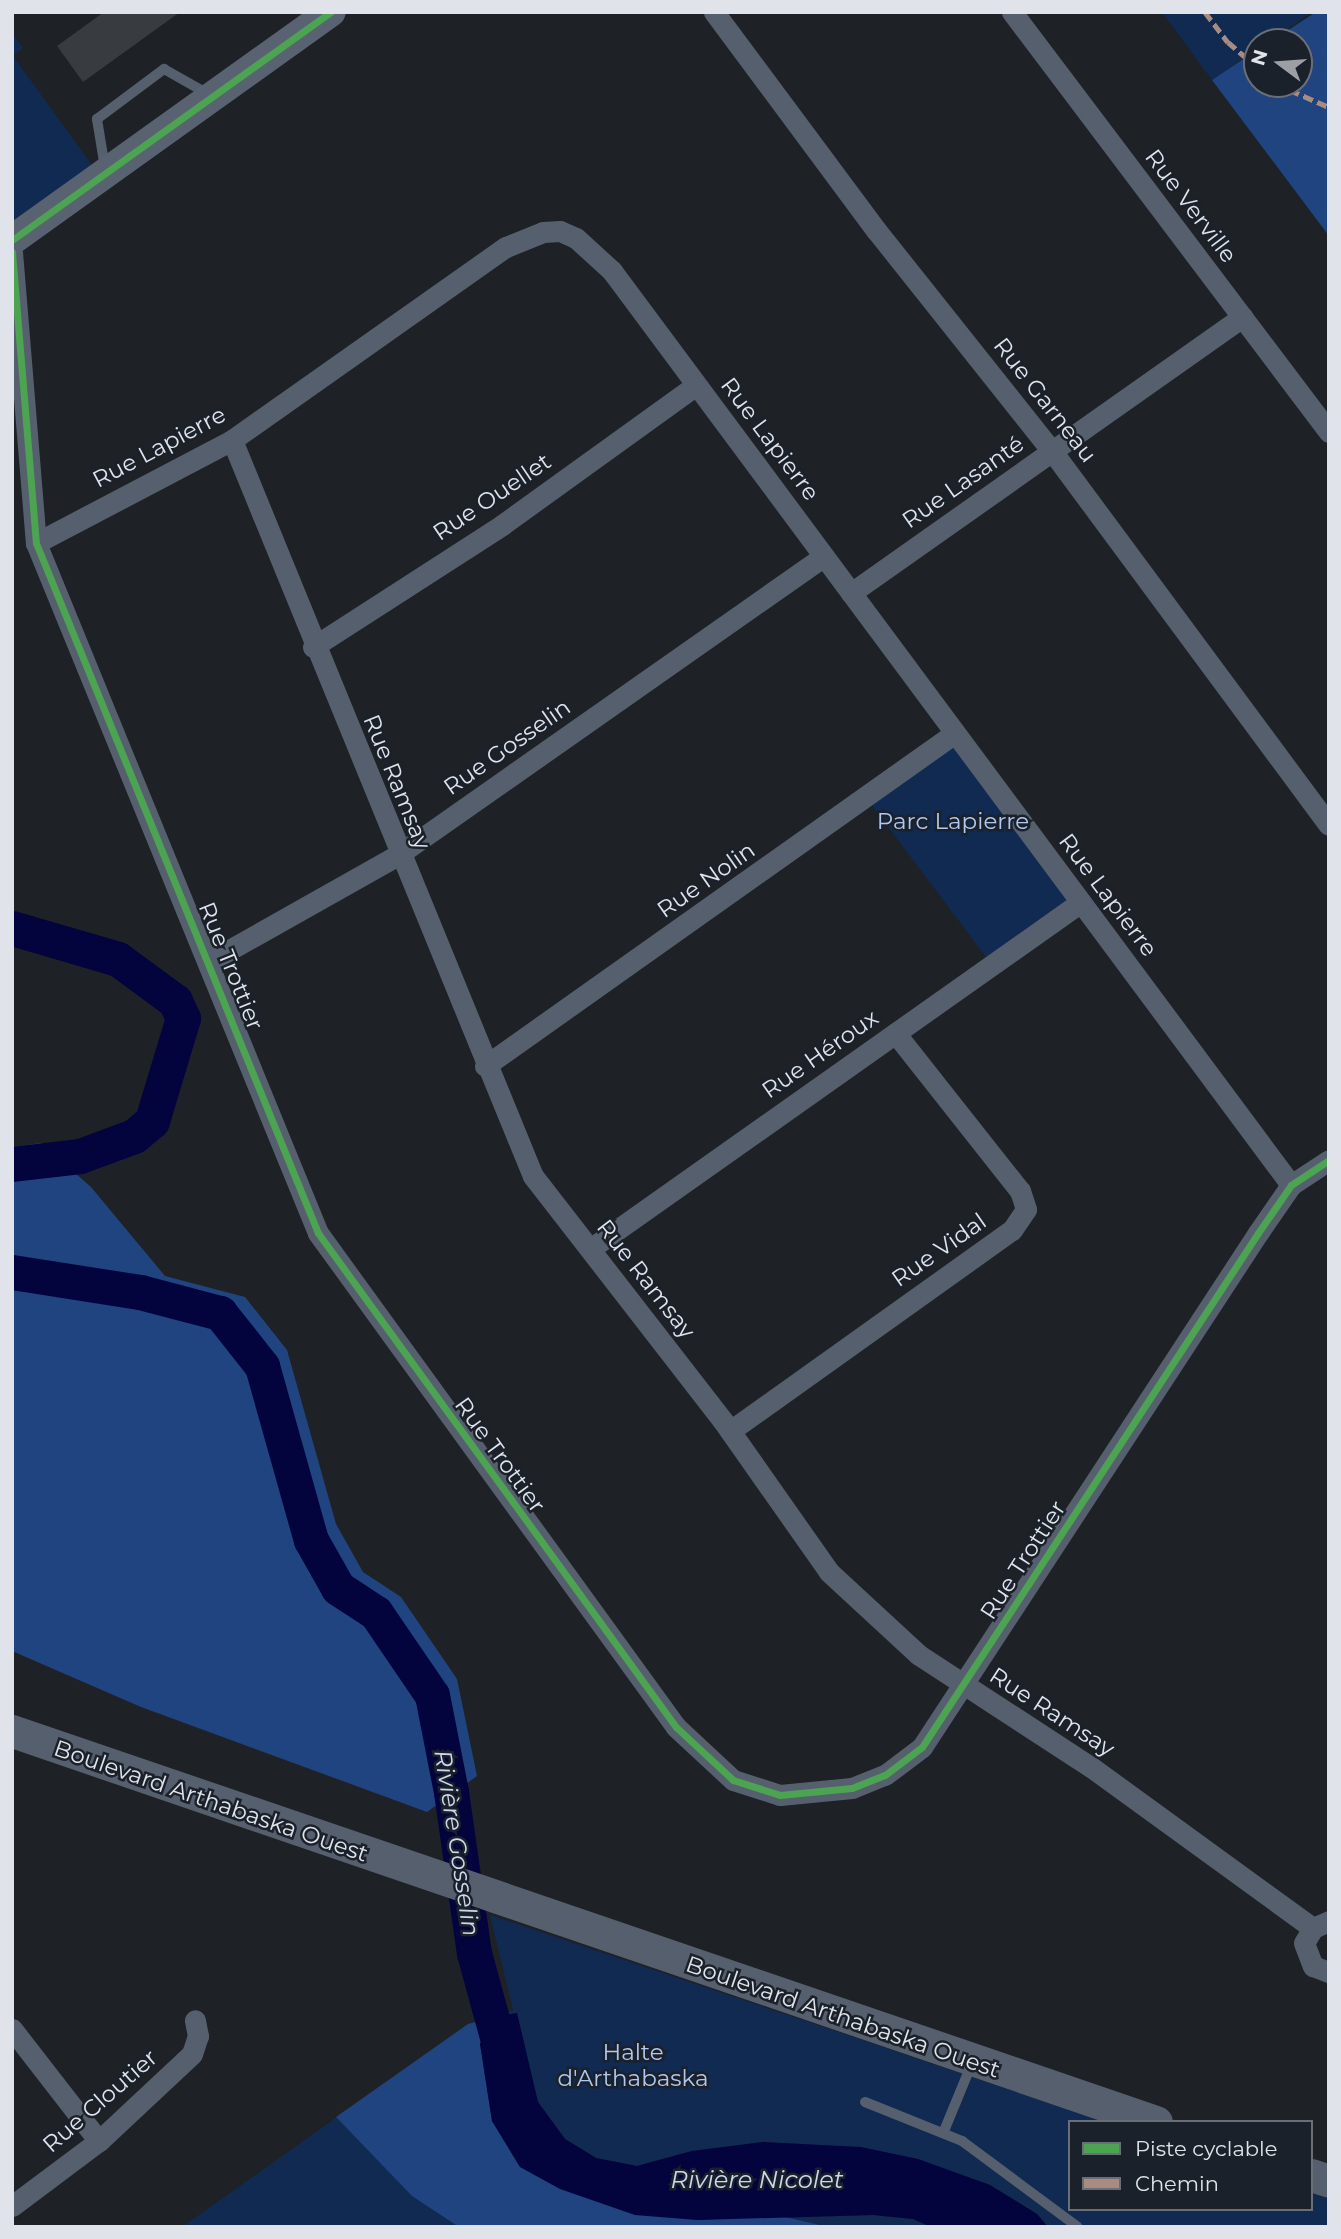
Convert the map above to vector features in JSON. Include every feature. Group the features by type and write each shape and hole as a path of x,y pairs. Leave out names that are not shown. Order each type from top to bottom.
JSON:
{"main road":[{"name":"Boulevard Arthabaska Ouest","path":"12,1731 411,1871 1150,2120"}],"street":[{"path":"12,240 331,12"},
{"name":"Rue Garneau","path":"714,12 876,229 1052,451 1329,825"},
{"name":"Rue Verville","path":"1012,12 1329,432"},
{"name":"Rue Lapierre","path":"36,543 232,440 506,247 542,232 561,231 592,248 1291,1185"},
{"name":"Rue Trottier","path":"12,252 36,543 318,1233 497,1486 685,1738 733,1780 779,1795 852,1788 875,1782 902,1765 922,1747 964,1687 1291,1185 1329,1160"},
{"name":"Rue Lasanté","path":"851,593 1242,317"},
{"name":"Rue Ouellet","path":"313,647 502,525 696,385"},
{"name":"Rue Ramsay","path":"232,440 398,855 533,1176 730,1431 829,1572 888,1629 964,1687 1091,1767 1321,1924 1304,1951 1313,1966 1329,1972"},
{"name":"Rue Gosselin","path":"208,962 398,855 824,556"},
{"name":"Rue Nolin","path":"485,1066 955,733"},
{"name":"Rue Héroux","path":"590,1249 1081,902"},
{"name":"Rue Vidal","path":"730,1431 1012,1230 1026,1209 1020,1191 895,1033"},
{"name":"Rue Cloutier","path":"12,2206 99,2141 192,2054 198,2036 195,2020"},
{"path":"12,2029 99,2141"}],"lane":[{"path":"106,173 97,119 163,69 213,97"},
{"path":"944,2131 973,2060"},
{"path":"865,2102 944,2131 1078,2227"}],"green space":[{"path":"1162,12 1312,12 1289,28 1243,28 1243,59 1212,80"},
{"path":"12,33 23,48 13,56 97,172 12,231"},
{"name":"Parc Lapierre","path":"955,733 1082,902 994,968 867,799"},
{"name":"Halte d'Arthabaska","path":"490,1915 1100,2120 1068,2120 1068,2211 1313,2211 1313,2194 1329,2199 1329,2227 1048,2227 1037,2214 990,2185 918,2159 861,2148 763,2142 692,2151 637,2166 596,2158 565,2139 538,2102 517,2014 492,2121 697,2220 873,2215 913,2219 931,2227 182,2227 468,2024 513,2010"}],"shaded area":[{"path":"1316,12 1329,12 1329,236 1212,80 1243,59 1243,98 1313,98 1313,28 1291,28"},
{"path":"41,1143 91,1187 165,1276 245,1297 287,1350 336,1524 363,1572 401,1597 457,1679 477,1776 427,1812 141,1707 12,1651 12,1147"},
{"path":"494,2017 480,2044 492,2121 520,2167 697,2220 781,2216 828,2227 459,2227 412,2196 336,2117 468,2024"}],"water":[{"name":"Rivière Nicolet","path":"517,2013 538,2102 565,2139 596,2158 637,2166 692,2151 763,2142 861,2147 918,2159 990,2185 1037,2214 1048,2227 931,2227 913,2219 873,2215 697,2220 635,2215 560,2189 520,2167 492,2121 480,2044 494,2017"}],"building":[{"path":"104,12 180,12 83,82 57,46"}],"waterway":[{"name":"Rivière Gosselin","path":"12,928 118,959 175,1001 183,1018 152,1121 134,1136 80,1156 12,1164"},
{"name":"Rivière Gosselin","path":"12,1272 140,1292 220,1313 262,1366 311,1540 338,1588 376,1613 432,1695 451,1792 474,1953 504,2063"}],"marked path":[{"path":"1205,12 1228,42 1243,55"},
{"path":"1308,98 1329,107"}],"cycle path":[{"path":"12,240 331,12"},
{"path":"12,252 36,543 318,1233 676,1727 733,1780 780,1795 852,1788 885,1775 922,1747 1291,1185 1329,1160"}]}
